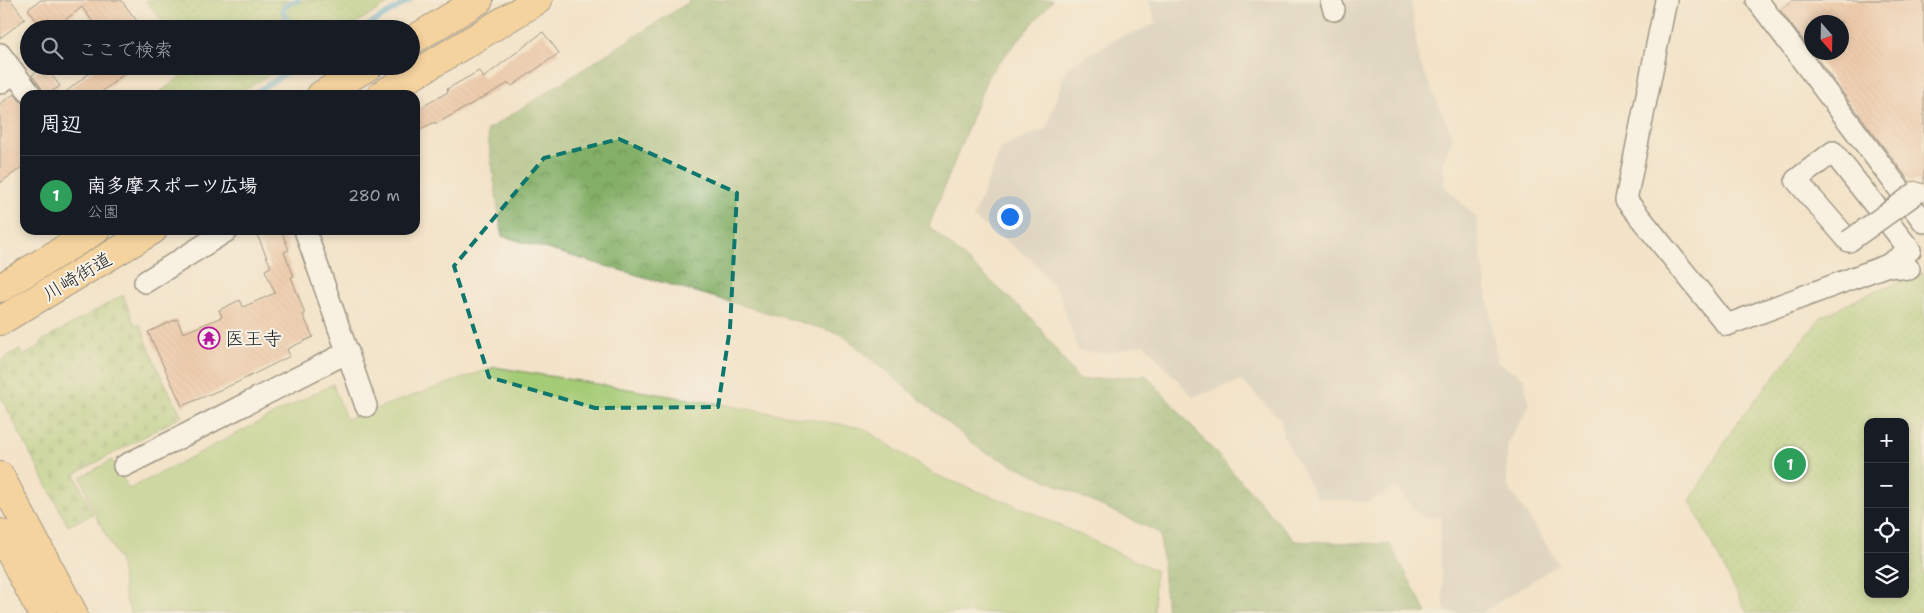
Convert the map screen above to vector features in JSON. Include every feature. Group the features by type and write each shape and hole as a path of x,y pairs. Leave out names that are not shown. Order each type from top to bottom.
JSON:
{"main road":[{"path":"420,36 479,0"},
{"path":"420,71 530,2"},
{"path":"329,90 354,75"},
{"path":"389,90 413,75"},
{"name":"川崎街道","path":"0,288 88,235"},
{"name":"川崎街道","path":"0,321 145,235"},
{"path":"0,476 73,613"},
{"path":"0,533 42,613"}],"street":[{"path":"1666,0 1626,200 1727,325 1888,265 1910,250 1833,152 1796,180 1849,241 1916,193"},
{"path":"1757,0 1924,222"},
{"path":"0,54 7,78 24,90"},
{"path":"144,282 220,235"},
{"path":"307,235 366,406"},
{"path":"1888,265 1909,269"},
{"path":"124,466 348,352"}],"highlighted area":[{"path":"619,139 737,193 730,328 718,407 595,408 489,377 454,266 544,158"}],"shaded area":[{"path":"1149,0 1411,0 1419,61 1453,137 1443,162 1445,187 1476,217 1497,362 1524,378 1529,406 1507,445 1507,485 1559,564 1482,613 1447,613 1444,607 1439,547 1442,516 1422,518 1396,487 1367,502 1317,498 1284,437 1281,420 1242,381 1193,397 1144,344 1109,353 1078,351 1059,293 1032,260 973,217 1002,147 1046,129 1067,67 1118,38 1156,24"}],"green space":[{"path":"146,0 394,0 361,20 161,20"},
{"path":"692,0 1053,0 989,74 929,226 1032,318 1079,380 1146,375 1295,541 1390,544 1427,613 1167,613 1160,533 981,450 841,334 502,236 487,130"},
{"path":"183,75 269,75 244,90 163,90"},
{"path":"1924,272 1924,613 1747,613 1690,501 1734,427 1821,317 1866,295"},
{"path":"123,295 135,325 140,324 157,368 182,416 75,474 93,514 68,526 0,395 0,361 19,349 23,356 40,346 42,341"},
{"path":"495,367 863,428 933,474 1027,510 1155,570 1154,613 131,613 125,598 121,564 95,514 81,477 112,460 129,489 333,384 346,419"}],"building":[{"path":"0,0 11,0 25,19 20,20 20,23 0,38"},
{"path":"41,0 121,0 136,20 91,20 82,7 65,20 36,20 28,9"},
{"path":"1793,0 1924,0 1924,184 1915,181 1910,182 1818,60 1849,60 1849,15 1804,15 1804,42 1780,10"},
{"path":"543,32 559,53 512,86 509,83 436,124 435,122 420,130 420,108 448,92 447,89 479,71 483,78"},
{"path":"32,75 52,75 60,86 54,90 42,90"},
{"path":"87,75 123,75 104,90 68,90"},
{"path":"14,94 20,101 20,169 0,183 0,104"},
{"path":"257,235 283,235 289,250 284,252 294,276 291,277 305,314 303,315 313,337 287,349 290,356 236,383 182,406 148,332 177,319 183,333 222,317 219,310 240,300 243,307 275,293 265,270 271,267"}],"waterway":[{"path":"288,20 283,13 284,6 298,0"},
{"path":"377,20 410,0"},
{"path":"259,90 283,75"}],"place":[{"name":"医王寺","path":"209,338"},
{"name":"南多摩スポーツ広場","path":"1790,464"}]}
